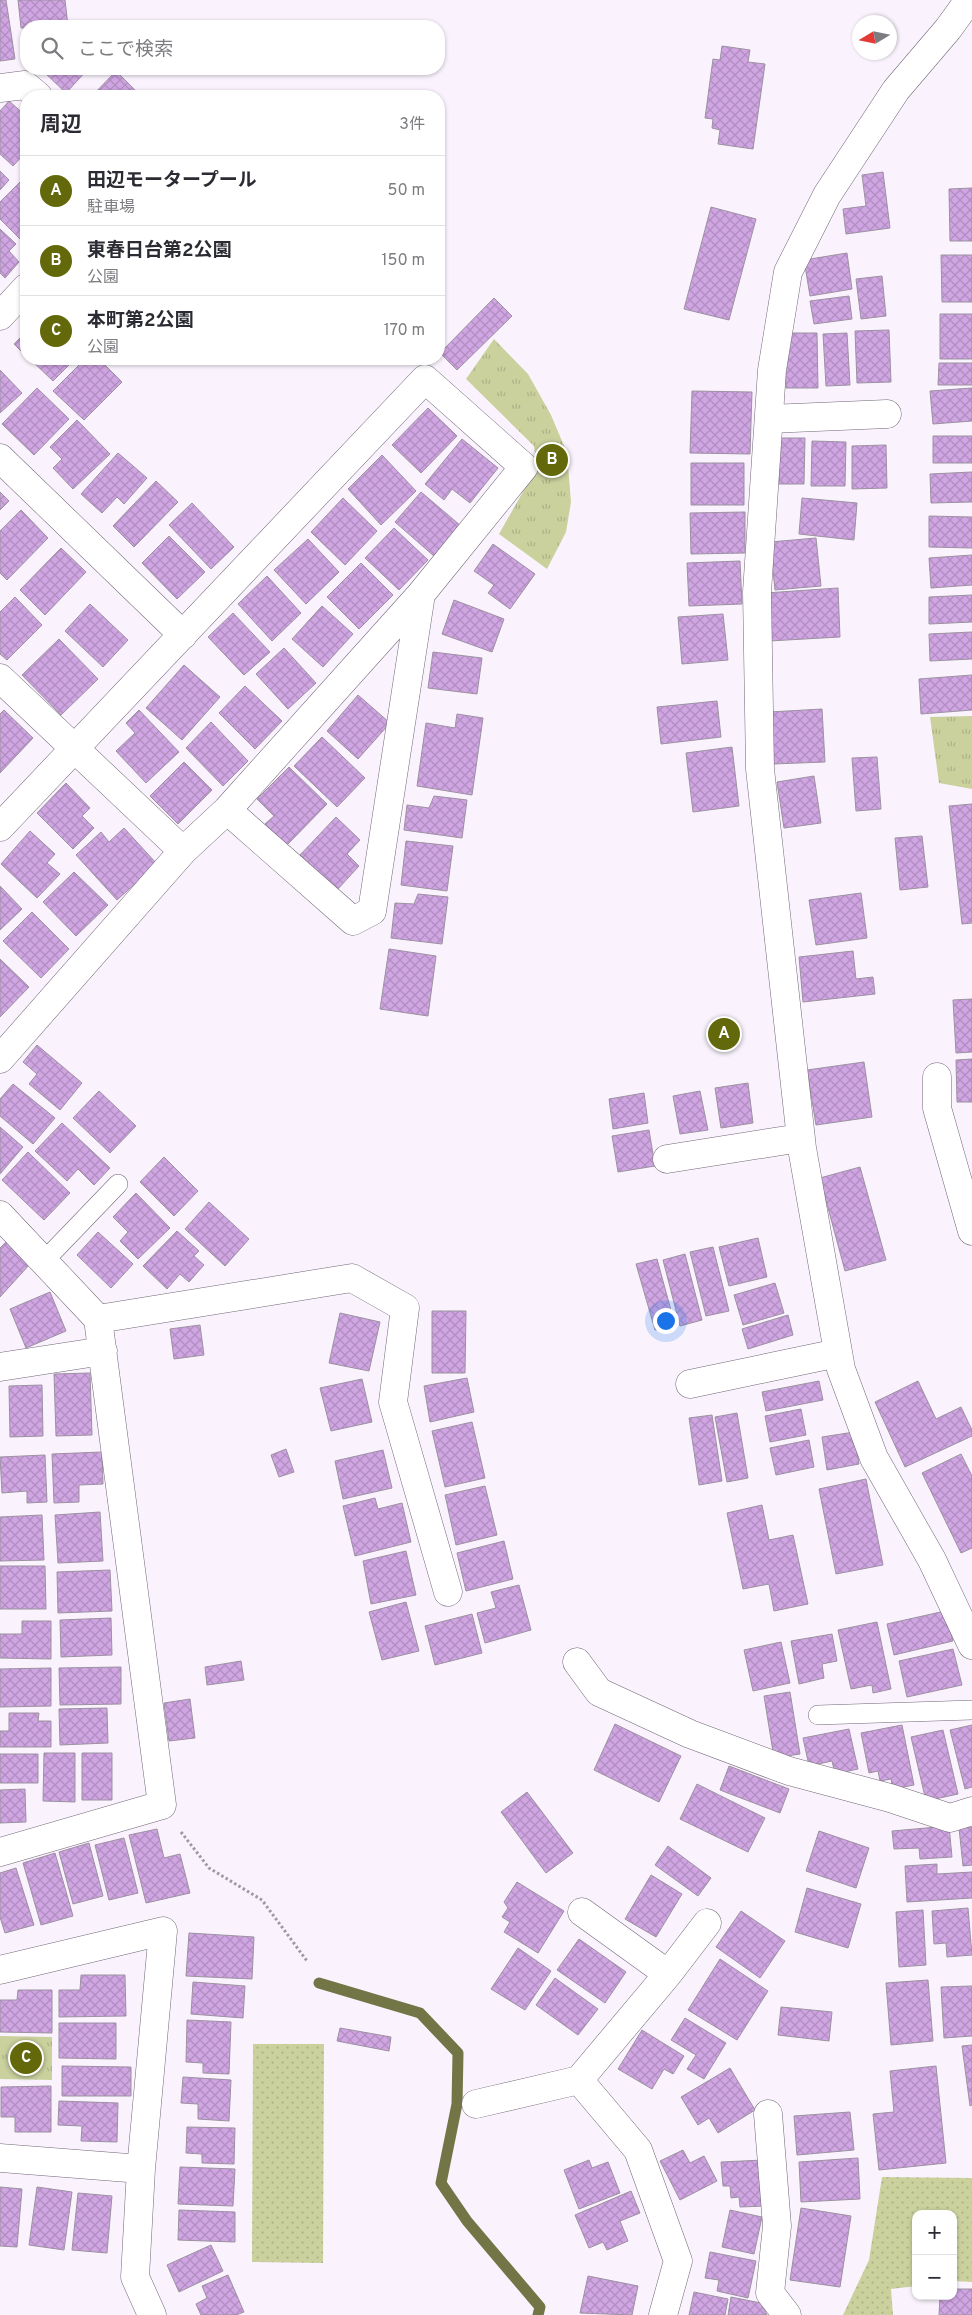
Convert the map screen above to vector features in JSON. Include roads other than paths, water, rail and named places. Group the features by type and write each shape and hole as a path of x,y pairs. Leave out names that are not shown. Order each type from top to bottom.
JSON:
{"street":[{"path":"968,0 948,29 896,90 828,195 788,272 772,370 758,592 760,769 800,1138 840,1369 874,1458 932,1560 972,1645"},
{"path":"0,88 25,85 31,90"},
{"path":"0,316 20,294"},
{"path":"0,827 425,379 524,467 421,594 227,810 183,851 0,1059"},
{"path":"769,419 887,414"},
{"path":"0,458 182,635"},
{"path":"227,810 353,921 372,911 421,594"},
{"path":"0,678 183,851"},
{"path":"937,1078 937,1108 972,1231"},
{"path":"667,1159 800,1138"},
{"path":"0,1215 98,1320 162,1805 0,1852"},
{"path":"98,1320 352,1278 405,1308 393,1402 448,1592"},
{"path":"0,1367 103,1351"},
{"path":"690,1384 838,1353"},
{"path":"577,1662 599,1692 690,1734 753,1758 789,1771 890,1798 950,1818 972,1811"},
{"path":"582,1912 668,1974"},
{"path":"476,2104 579,2080 668,1974 707,1923"},
{"path":"0,1970 163,1931 141,2169 135,2277 152,2315"},
{"path":"579,2080 638,2150 678,2261 663,2315"},
{"path":"768,2114 777,2226 770,2293 787,2315"},
{"path":"0,2158 141,2169"}],"lane":[{"path":"44,1262 118,1184"},
{"path":"818,1715 972,1710"}],"waterway":[{"path":"319,1983 420,2013 458,2053 457,2104 441,2183 467,2221 540,2307 538,2315"}],"place":[{"name":"東春日台第2公園","path":"552,460"},
{"name":"田辺モータープール","path":"724,1034"},
{"name":"本町第2公園","path":"26,2058"}]}
